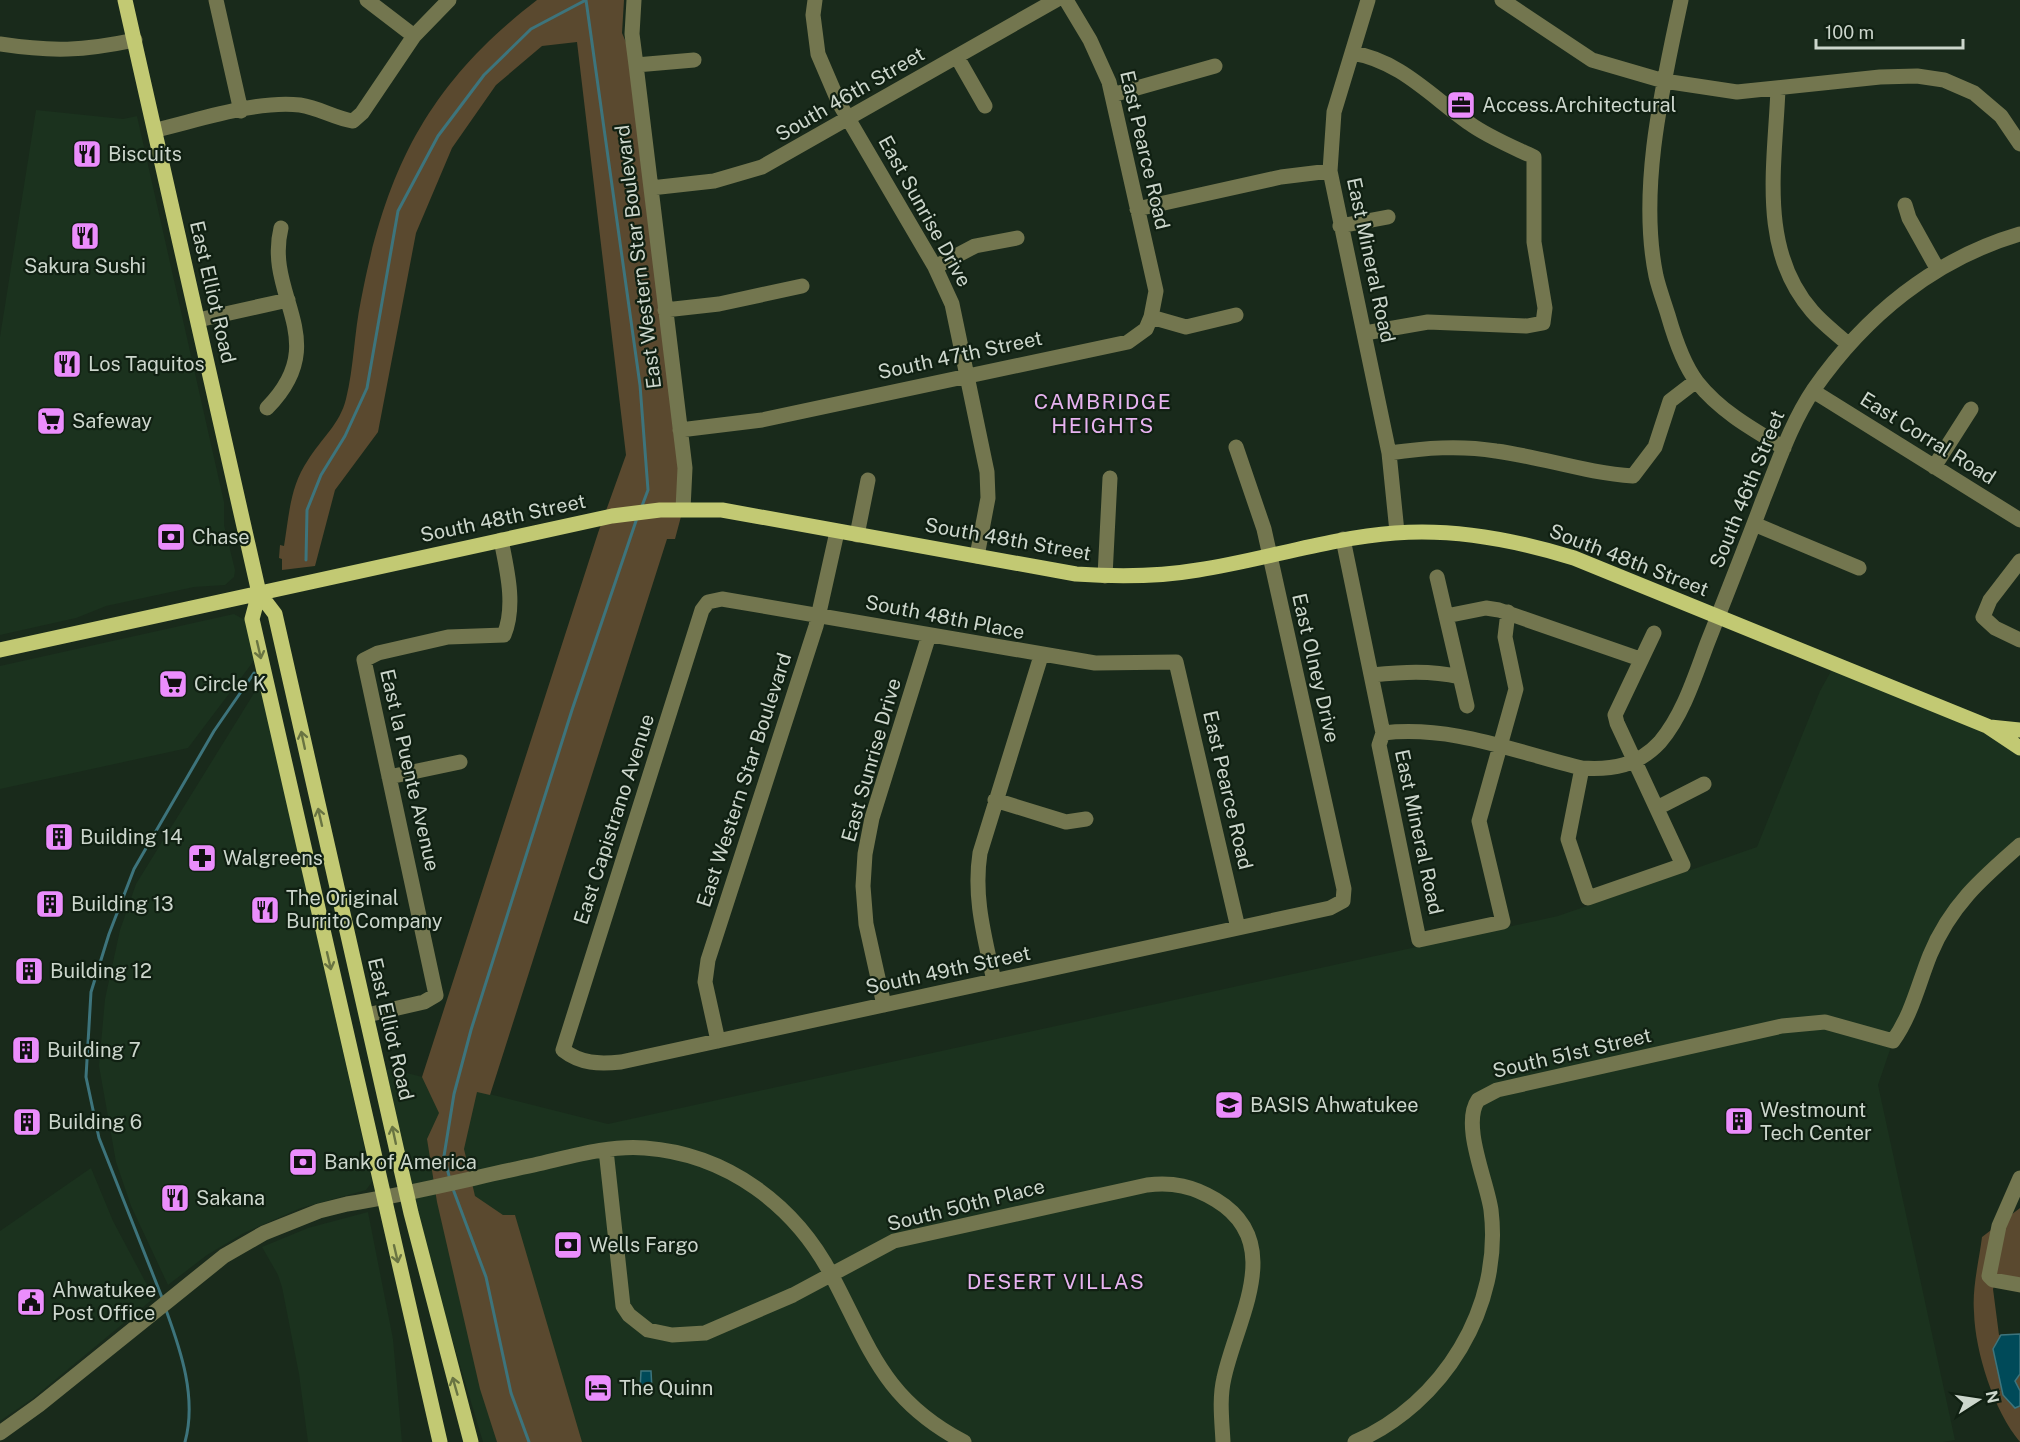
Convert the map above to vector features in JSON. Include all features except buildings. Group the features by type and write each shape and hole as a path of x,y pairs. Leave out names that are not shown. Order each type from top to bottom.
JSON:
{"main road":[{"name":"East Elliot Road","path":"125,0 260,593 275,614 368,1014 406,1192 471,1442"},
{"name":"South 48th Street","path":"0,650 501,540 626,514 660,510 722,510 1076,574 1105,576 1163,575 1270,556 1342,539 1397,532 1429,531 1477,535 1542,548 1574,558 1987,726 2020,748"},
{"name":"East Elliot Road","path":"260,593 252,619 440,1442"},
{"name":"South 48th Street","path":"1987,726 2020,730"},
{"path":"307,863 330,858"}],"street":[{"path":"216,0 241,111"},
{"path":"368,0 414,36"},
{"path":"156,130 277,105 300,105 319,109 338,119 353,121 362,113 414,36 449,0"},
{"name":"East Western Star Boulevard","path":"634,0 632,34 685,468 683,510"},
{"name":"East Sunrise Drive","path":"815,0 813,15 818,54 840,103 935,267 952,304 987,472 988,498 977,556"},
{"name":"South 46th Street","path":"651,188 741,175 792,152 1056,0"},
{"name":"East Pearce Road","path":"1066,0 1100,59 1112,95 1156,291 1151,317"},
{"name":"East Mineral Road","path":"1368,0 1334,112 1330,171 1389,453 1397,532"},
{"path":"1502,0 1592,60 1664,81 1737,92 1880,77 1917,76 1944,80 1974,93 2001,116 2020,144"},
{"path":"1681,0 1664,81 1652,165 1652,220 1656,274 1673,333 1696,381 1738,421 1784,448"},
{"path":"0,44 69,51 135,40"},
{"path":"1352,53 1366,55 1392,67 1419,83 1470,124 1534,158 1534,242 1545,308 1543,323 1527,326 1428,322 1365,333"},
{"path":"957,57 986,106"},
{"path":"636,65 694,60"},
{"path":"1112,95 1215,66"},
{"path":"1778,89 1772,214 1783,266 1812,312 1849,345"},
{"path":"1137,209 1281,177 1330,171"},
{"path":"1905,205 1909,218 1938,270"},
{"path":"1340,226 1388,217"},
{"path":"267,408 283,392 296,363 297,340 277,245 281,228"},
{"name":"South 46th Street","path":"1718,617 1784,448 1813,391 1849,345 1893,299 1938,270 1995,241 2020,234"},
{"path":"935,267 975,246 1017,238"},
{"path":"665,310 719,304 802,286"},
{"path":"198,320 288,300"},
{"path":"1151,317 1186,327 1236,315"},
{"name":"South 47th Street","path":"680,430 762,420 1128,342 1146,329 1151,317"},
{"path":"1389,453 1436,447 1496,451 1607,474 1633,476 1655,447 1671,401 1696,381"},
{"name":"East Corral Road","path":"1813,391 2020,520"},
{"path":"1934,466 1971,409"},
{"name":"East Olney Drive","path":"1236,447 1257,504 1270,556 1344,889 1343,901"},
{"path":"1105,576 1110,478"},
{"path":"857,535 868,480"},
{"path":"1754,524 1859,568"},
{"name":"East Western Star Boulevard","path":"718,1041 705,982 708,960 819,614 837,531"},
{"name":"East Mineral Road","path":"1342,539 1372,675 1383,734 1379,745 1419,940 1503,922 1479,821 1500,745"},
{"name":"East la Puente Avenue","path":"368,1014 424,1002 436,995 364,660 378,653 448,637 504,635 509,623 509,581 501,540"},
{"path":"2020,561 1990,600 1983,617 1995,628 2020,640"},
{"path":"1437,577 1467,706"},
{"name":"South 48th Place","path":"708,602 722,599 819,614 1041,656 1095,663 1176,662"},
{"name":"East Capistrano Avenue","path":"563,1050 702,610 708,602"},
{"path":"1446,616 1486,608 1508,612 1640,659"},
{"path":"1500,745 1516,689 1505,637 1508,612"},
{"path":"1383,734 1432,731 1500,745 1582,768 1615,769 1635,761 1660,741 1687,696 1718,617"},
{"path":"1582,768 1568,839 1588,898 1683,865 1615,715 1654,633"},
{"name":"East Sunrise Drive","path":"884,1005 866,924 863,886 866,854 872,818 929,635"},
{"path":"994,981 978,905 976,880 980,853 995,800 1041,656"},
{"name":"East Pearce Road","path":"1176,662 1238,928"},
{"path":"1372,675 1410,672 1441,673 1460,677"},
{"path":"389,777 460,762"},
{"path":"1657,808 1704,784"},
{"path":"995,800 1066,822 1086,819"},
{"name":"South 51st Street","path":"1355,1442 1392,1422 1420,1399 1450,1366 1463,1347 1477,1315 1488,1275 1492,1234 1491,1209 1471,1118 1478,1100 1497,1090 1782,1026 1825,1022 1893,1041 1907,1022 1931,954 1953,910 1978,882 2020,845"},
{"name":"South 49th Street","path":"563,1050 573,1058 589,1063 606,1063 718,1041 1330,908 1343,901"},
{"path":"0,1433 39,1405 224,1256 264,1233 319,1211 606,1150 646,1148 676,1153 710,1163 739,1177 787,1213 815,1247 832,1276 865,1345 887,1380 945,1432 964,1442"},
{"name":"South 50th Place","path":"606,1150 620,1295 629,1314 648,1330 672,1335 715,1330 832,1276 894,1241 990,1218 1168,1182 1203,1192 1221,1203 1240,1222 1251,1249 1254,1265 1246,1312 1224,1378 1222,1442"},
{"path":"2020,1178 1999,1226 1989,1276 1996,1281 2020,1286"}],"shaded area":[{"path":"537,0 624,0 622,33 636,65 683,509 675,539 667,539 490,1095 477,1092 464,1149 475,1196 503,1215 515,1215 582,1442 497,1442 480,1389 437,1202 427,1139 439,1113 422,1077 598,533 626,455 577,42 542,46 496,85 452,148 416,233 378,432 335,490 315,566 282,570 282,559 279,558 280,545 284,546 297,480 313,452 330,431 346,399 359,312 371,253 399,169 440,97 467,63 499,31"},
{"path":"36,110 123,119 137,116 224,502 224,525 235,570 234,577 225,585 194,587 106,606 76,618 0,635 0,337"},
{"path":"234,614 245,620 256,658 188,748 0,789 0,666"},
{"path":"1835,664 2020,739 2020,845 1960,900 1893,1041 1878,1085 1955,1440 1943,1442 483,1442 434,1279 386,1070 391,1069 608,1124 1558,916 1757,847 1820,691"},
{"path":"262,689 372,1182 366,1190 301,1208 244,1233 207,1255 168,1285 131,1206 116,1162 99,1066 105,999 120,930 136,884 256,690"},
{"path":"91,1168 113,1221 154,1298 32,1399 0,1421 0,1231"},
{"path":"2020,1208 2020,1285 1996,1281 1993,1289 1999,1335 2020,1334 2020,1442 1994,1398 1982,1363 1975,1328 1974,1303 1982,1237"},
{"path":"368,1212 393,1339 402,1442 308,1442 299,1374 282,1287 262,1247 308,1228"}],"water":[{"path":"2020,1334 2020,1374 2015,1381 2020,1391 2020,1406 2015,1408 2003,1395 1993,1349 2001,1335"},
{"path":"641,1371 651,1371 652,1390 640,1389"}],"waterway":[{"path":"586,0 640,385 648,490 642,506"},
{"path":"306,560 307,510 321,475 345,436 367,388 398,211 438,136 484,75 531,29 586,0"},
{"path":"450,1180 444,1156 454,1094 471,1030 572,710 637,518"},
{"path":"163,1300 99,1138 86,1077 91,992 109,934 134,869 214,731 254,673"},
{"path":"453,1189 486,1277 511,1393 529,1442"},
{"path":"166,1310 186,1375 189,1409 185,1442"}],"place":[{"name":"Access.Architectural","path":"1461,105"},
{"name":"Biscuits","path":"87,154"},
{"name":"Sakura Sushi","path":"85,236"},
{"name":"Los Taquitos","path":"67,364"},
{"name":"Safeway","path":"51,421"},
{"name":"Chase","path":"171,537"},
{"name":"Circle K","path":"173,684"},
{"name":"Building 14","path":"59,837"},
{"name":"Walgreens","path":"202,858"},
{"name":"Building 13","path":"50,904"},
{"name":"The Original Burrito Company","path":"265,910"},
{"name":"Building 12","path":"29,971"},
{"name":"Building 7","path":"26,1050"},
{"name":"BASIS Ahwatukee","path":"1229,1105"},
{"name":"Westmount Tech Center","path":"1739,1121"},
{"name":"Building 6","path":"27,1122"},
{"name":"Bank of America","path":"303,1162"},
{"name":"Sakana","path":"175,1198"},
{"name":"Wells Fargo","path":"568,1245"},
{"name":"Ahwatukee Post Office","path":"31,1302"},
{"name":"The Quinn","path":"598,1388"}],"district":[{"name":"CAMBRIDGE HEIGHTS","path":"1103,414"},
{"name":"DESERT VILLAS","path":"1056,1282"}]}
